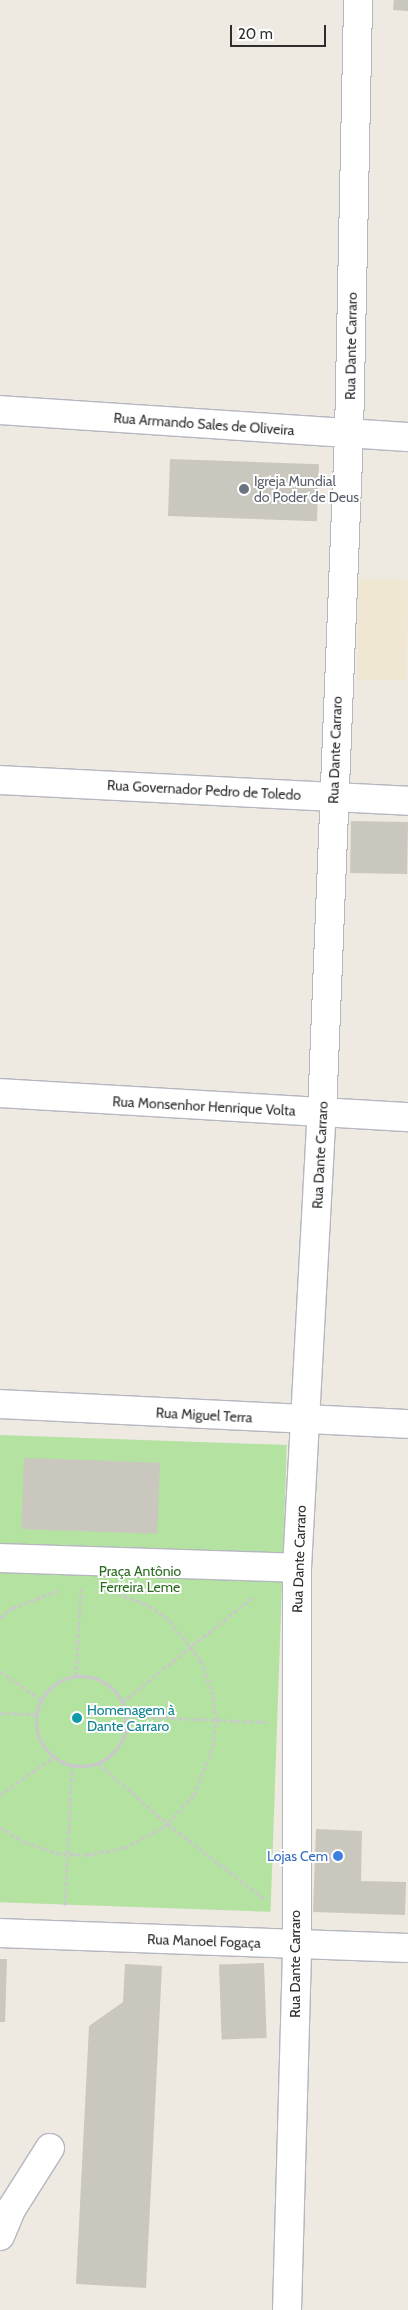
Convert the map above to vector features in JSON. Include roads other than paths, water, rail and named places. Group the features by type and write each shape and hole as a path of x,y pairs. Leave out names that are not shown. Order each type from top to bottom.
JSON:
{"street":[{"name":"Rua Dante Carraro","path":"287,2310 296,1934 297,1724 292,1568 306,1421 322,1113 333,797 349,434 358,0"},
{"name":"Rua Armando Sales de Oliveira","path":"0,410 408,437"},
{"name":"Rua Governador Pedro de Toledo","path":"0,780 408,801"},
{"name":"Rua Monsenhor Henrique Volta","path":"0,1093 408,1117"},
{"name":"Rua Miguel Terra","path":"0,1404 306,1421 408,1424"},
{"path":"0,1558 292,1568"},
{"name":"Rua Manoel Fogaça","path":"0,1933 63,1936 296,1934 408,1948"},
{"path":"0,2236 12,2208 50,2148"}],"place":[{"name":"Igreja Mundial do Poder de Deus","path":"244,489"},
{"name":"Homenagem à Dante Carraro","path":"77,1718"},
{"name":"Lojas Cem","path":"338,1856"}],"park label":[{"name":"Praça Antônio Ferreira Leme","path":"140,1579"}]}
